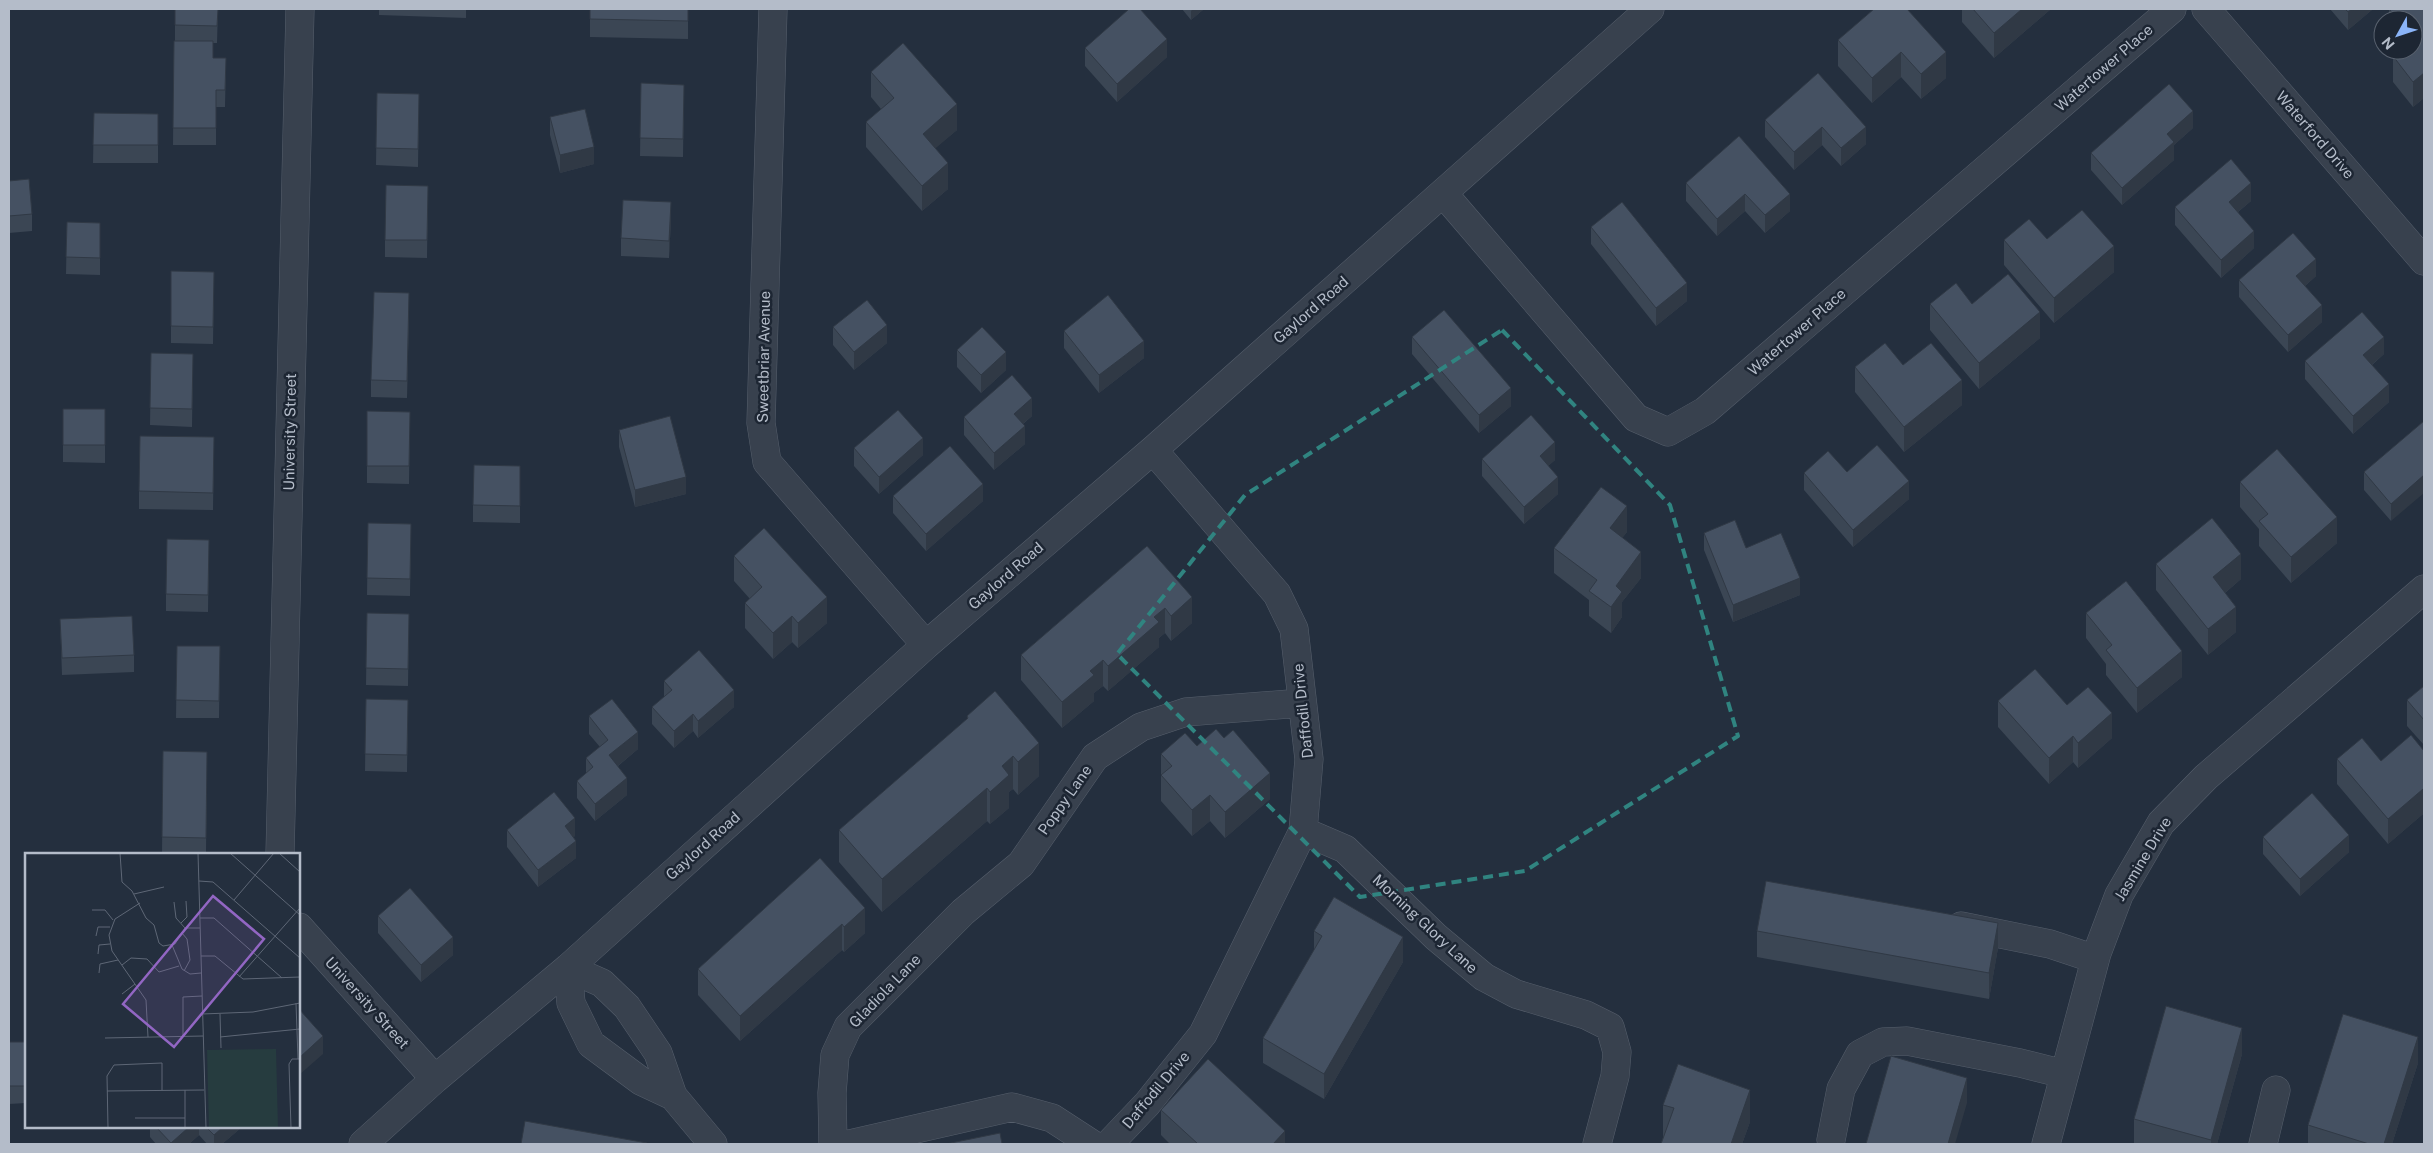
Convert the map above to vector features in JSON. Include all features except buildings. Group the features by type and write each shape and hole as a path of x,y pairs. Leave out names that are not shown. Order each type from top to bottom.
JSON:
{"street":[{"name":"University Street","path":"280,853 300,9"},
{"name":"Sweetbriar Avenue","path":"773,9 761,423 767,462 926,645"},
{"name":"Gaylord Road","path":"362,1144 435,1079 568,968 926,645 1153,450 1650,9"},
{"name":"Watertower Place","path":"1443,193 1636,418 1668,432 1705,411 2172,9"},
{"name":"Waterford Drive","path":"2206,9 2424,261"},
{"name":"Daffodil Drive","path":"1109,1144 1147,1104 1203,1034 1303,831 1309,759 1294,629 1277,594 1153,450"},
{"name":"Jasmine Drive","path":"2046,1144 2095,959 2119,894 2161,823 2206,777 2424,589"},
{"name":"Poppy Lane","path":"964,912 1021,864 1095,757 1141,727 1186,712 1302,703"},
{"name":"Morning Glory Lane","path":"1303,831 1345,849 1436,937 1484,977 1516,994 1586,1016 1610,1027 1617,1052 1615,1076 1597,1144"},
{"name":"Gladiola Lane","path":"833,1144 832,1093 835,1055 848,1027 964,912"},
{"path":"1934,921 2050,944 2095,959"},
{"name":"University Street","path":"300,928 435,1079"},
{"path":"672,1096 641,1082 591,1044 571,1003 568,968 602,983 627,1007 658,1053 672,1096 713,1144"},
{"path":"1831,1140 1841,1088 1860,1054 1883,1042 1907,1041 2020,1063 2064,1074"},
{"path":"2263,1144 2276,1090"},
{"path":"850,1144 1012,1107 1052,1118 1092,1144"}],"highlighted area":[{"path":"1502,330 1670,505 1738,736 1525,871 1360,897 1117,654 1245,495"}]}
